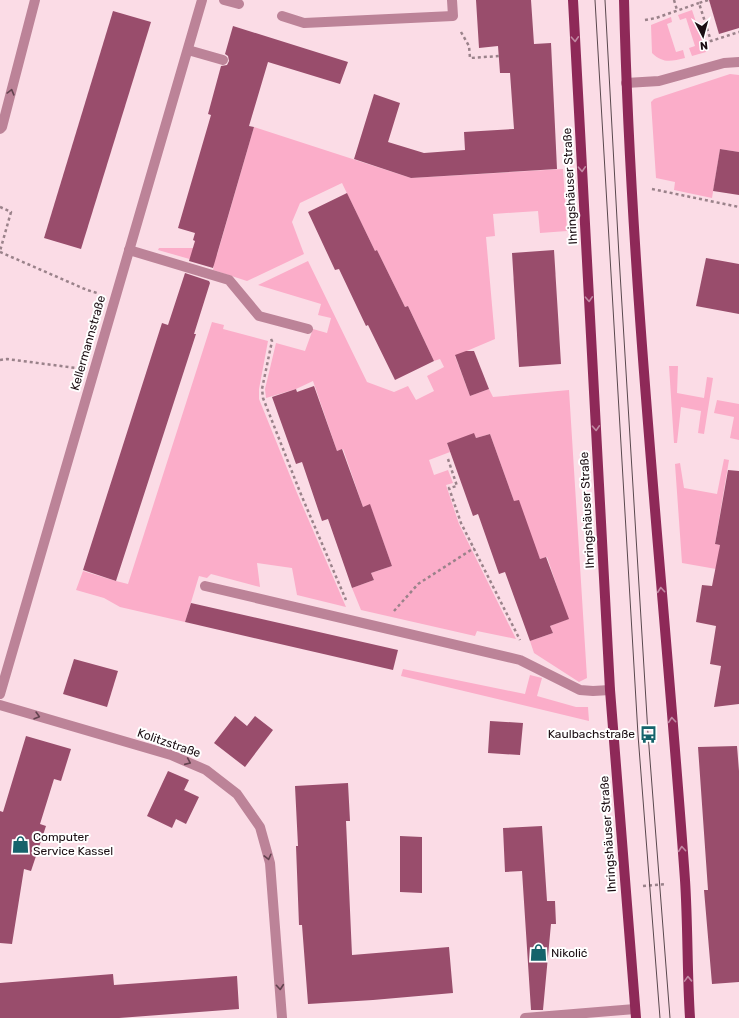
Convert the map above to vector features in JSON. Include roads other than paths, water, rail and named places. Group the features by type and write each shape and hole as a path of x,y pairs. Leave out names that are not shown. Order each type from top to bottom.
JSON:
{"main road":[{"name":"Ihringshäuser Straße","path":"573,0 610,690 636,1014"},
{"path":"624,0 626,82 642,353 685,882 690,1018"}],"street":[{"path":"0,129 2,127 35,0"},
{"name":"Kellermannstraße","path":"0,694 202,0"},
{"path":"224,0 239,4"},
{"path":"282,16 304,23 453,16 452,0"},
{"path":"188,50 223,60"},
{"path":"626,82 659,81 724,63 739,62"},
{"path":"129,250 229,280 259,316 308,329"},
{"path":"205,586 355,620 520,660 580,690 610,690"},
{"name":"Kolitzstraße","path":"0,705 171,755 206,770 237,794 260,827 270,863 282,1018"},
{"path":"525,1018 636,1014"}],"tram line":[{"path":"595,0 638,735 660,1018"},
{"path":"605,0 648,734 670,1018"}],"place":[{"name":"Kaulbachstraße","path":"648,734"},
{"name":"Computer Service Kassel","path":"20,844"},
{"name":"Nikolić","path":"538,953"}]}
